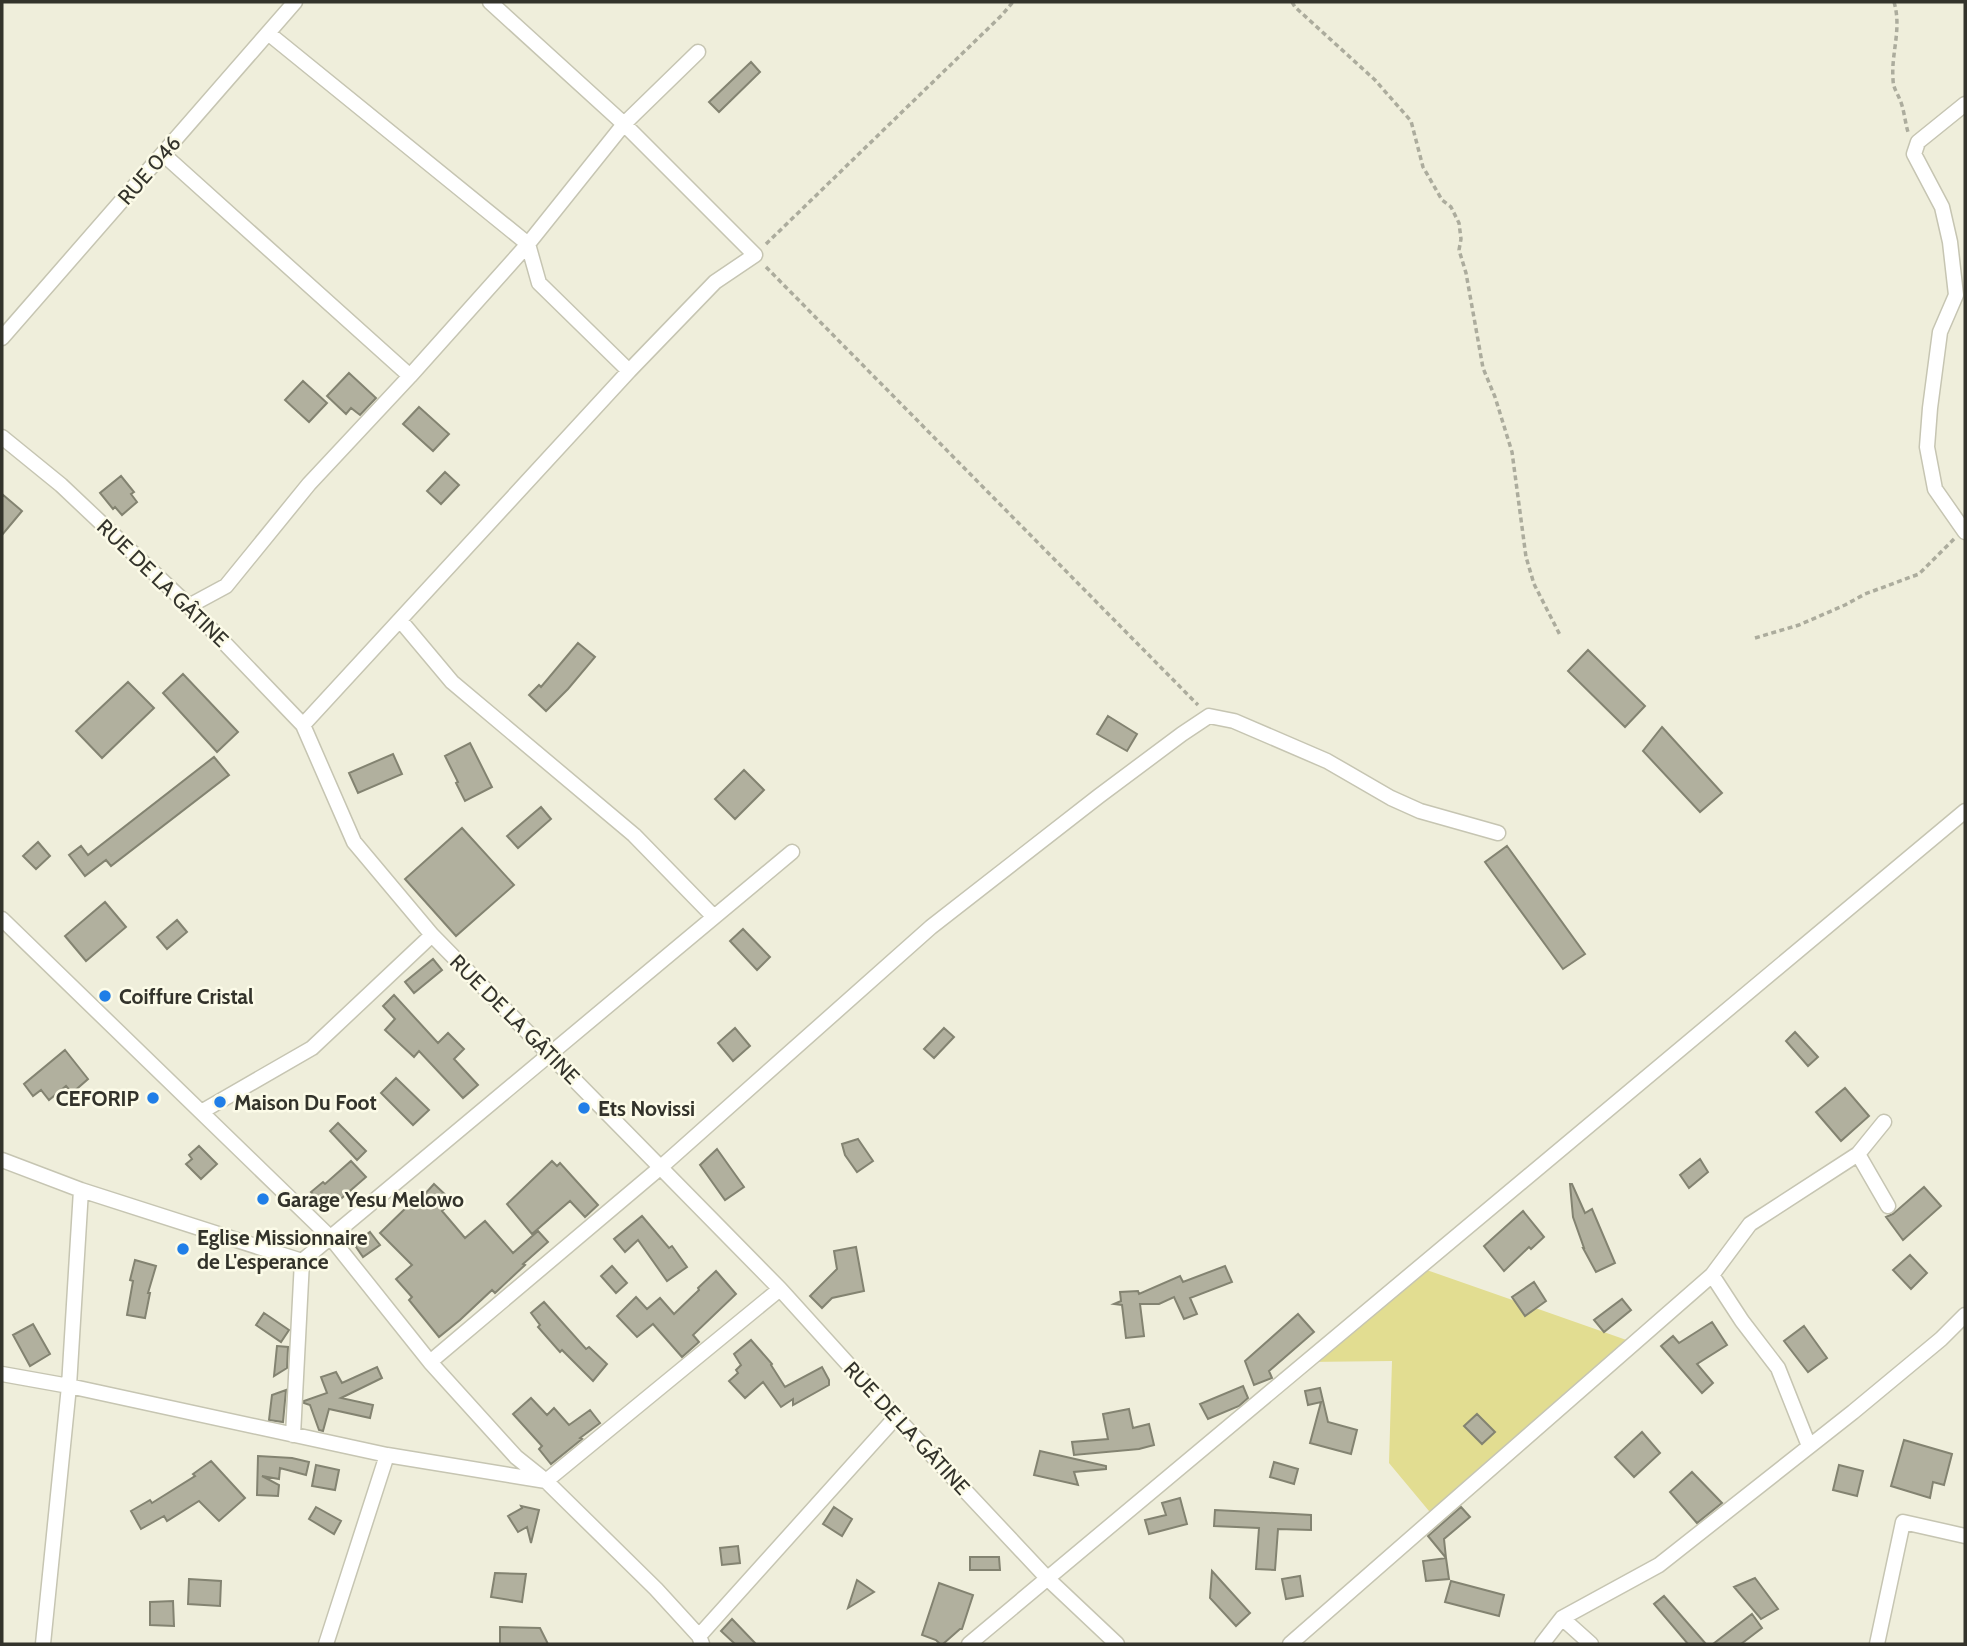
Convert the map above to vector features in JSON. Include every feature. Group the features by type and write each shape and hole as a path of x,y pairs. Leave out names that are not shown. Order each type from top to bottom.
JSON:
{"street":[{"name":"RUE 046","path":"2,338 295,2"},
{"path":"303,725 629,371 715,282 755,256 624,124 490,2"},
{"path":"268,33 528,244 539,283 629,371"},
{"path":"189,606 226,586 309,484 528,244 624,124 698,52"},
{"path":"1964,531 1935,489 1927,447 1940,332 1956,295 1950,242 1942,207 1914,154 1918,142 1965,104"},
{"path":"163,154 410,376"},
{"name":"RUE DE LA GÂTINE","path":"2,437 61,485 189,606 303,725 354,842 432,935 780,1289 896,1418 1048,1579 1117,1644"},
{"path":"400,620 452,682 634,835 714,917"},
{"path":"430,1362 661,1167 931,927 1109,789 1209,716 1234,721 1327,761 1391,798 1420,811 1498,833"},
{"path":"969,1644 1965,811"},
{"path":"293,1435 302,1261 792,852"},
{"path":"2,919 331,1238 430,1362 516,1457 546,1481 656,1589 700,1640 896,1418"},
{"path":"201,1112 312,1048 432,935"},
{"path":"1290,1644 1712,1275 1749,1224 1858,1154 1884,1122"},
{"path":"1858,1154 1888,1206"},
{"path":"2,1160 81,1190 302,1261"},
{"path":"43,1644 69,1386 81,1190"},
{"path":"1712,1275 1742,1321 1778,1368 1809,1446"},
{"path":"2,1374 387,1455 546,1481 780,1289"},
{"path":"1542,1644 1562,1618 1659,1566 1941,1339 1965,1315"},
{"path":"326,1644 387,1455"},
{"path":"1877,1644 1903,1522 1965,1536"},
{"path":"1562,1618 1591,1644"}],"path":[{"path":"1013,2 755,256 1209,716"},
{"path":"1292,2 1375,80 1411,121 1423,167 1442,200 1451,207 1460,223 1461,259 1466,273 1483,368 1512,452 1526,557 1534,584 1561,637"},
{"path":"1894,2 1897,33 1893,79 1914,154"},
{"path":"1755,638 1799,625 1865,594 1919,574 1964,531"}],"shaded area":[{"path":"1421,1268 1635,1343 1434,1517 1389,1463 1392,1361 1306,1362"}],"building":[{"path":"751,62 760,72 719,112 709,102"},
{"path":"349,373 376,398 360,415 351,408 346,414 327,396"},
{"path":"303,381 327,403 309,422 285,400"},
{"path":"419,407 449,434 433,451 403,424"},
{"path":"445,472 459,485 441,504 427,491"},
{"path":"121,476 134,492 131,494 137,502 122,515 115,507 113,509 100,493"},
{"path":"2,494 22,511 2,535"},
{"path":"578,643 595,657 546,711 529,695 539,685 541,687"},
{"path":"1588,650 1645,706 1625,727 1568,671"},
{"path":"183,674 238,732 217,752 163,693"},
{"path":"128,682 154,708 102,758 76,731"},
{"path":"1108,716 1137,734 1127,751 1097,734"},
{"path":"1662,727 1722,793 1700,812 1643,751"},
{"path":"470,743 492,787 465,801 445,756"},
{"path":"393,754 402,774 358,793 349,773"},
{"path":"214,757 229,775 111,866 106,860 85,876 69,855 81,846 88,855"},
{"path":"744,770 764,790 735,819 715,799"},
{"path":"541,807 551,819 518,848 507,836"},
{"path":"462,828 514,885 456,936 405,879"},
{"path":"38,842 50,856 36,869 23,856"},
{"path":"1507,846 1585,954 1563,969 1485,862"},
{"path":"105,902 126,927 86,961 65,936"},
{"path":"177,920 187,932 167,949 157,937"},
{"path":"743,929 770,957 757,970 730,941"},
{"path":"433,959 442,970 414,993 405,982"},
{"path":"394,995 438,1043 448,1033 464,1049 454,1059 478,1085 463,1098 419,1051 414,1057 385,1030 395,1019 383,1006"},
{"path":"735,1028 750,1046 733,1061 718,1043"},
{"path":"944,1028 954,1037 934,1058 924,1049"},
{"path":"1795,1032 1818,1057 1808,1066 1786,1041"},
{"path":"65,1050 88,1079 72,1093 66,1086 49,1100 41,1090 33,1096 24,1084"},
{"path":"396,1078 429,1110 413,1125 381,1093"},
{"path":"1845,1088 1869,1116 1841,1141 1816,1112"},
{"path":"338,1123 366,1151 357,1160 330,1131"},
{"path":"858,1139 873,1161 857,1172 845,1155 842,1144"},
{"path":"199,1146 217,1164 201,1179 186,1164 192,1159 189,1155"},
{"path":"717,1149 744,1187 725,1200 700,1165"},
{"path":"1700,1159 1708,1172 1689,1188 1680,1175"},
{"path":"351,1161 366,1177 328,1210 311,1192 323,1182 325,1184"},
{"path":"552,1161 557,1166 560,1163 598,1205 585,1217 570,1201 532,1234 507,1204"},
{"path":"434,1184 452,1201 442,1211 465,1238 485,1221 513,1253 538,1231 548,1242 495,1293 492,1290 439,1337 409,1300 412,1297 396,1279 412,1265 380,1233 410,1204 413,1207"},
{"path":"1570,1184 1585,1213 1592,1209 1615,1263 1596,1272 1583,1248 1573,1217"},
{"path":"1924,1187 1941,1206 1903,1240 1886,1217"},
{"path":"1523,1211 1544,1237 1504,1271 1484,1246"},
{"path":"642,1216 669,1248 672,1246 687,1267 667,1281 638,1240 625,1252 614,1239"},
{"path":"370,1232 380,1245 363,1257 354,1244"},
{"path":"856,1247 864,1291 832,1298 822,1308 810,1296 837,1269 834,1251"},
{"path":"1910,1255 1927,1273 1911,1289 1893,1270"},
{"path":"135,1260 156,1266 148,1293 145,1318 127,1315"},
{"path":"612,1266 627,1283 616,1293 601,1276"},
{"path":"1225,1266 1232,1282 1190,1298 1197,1314 1184,1319 1174,1297 1159,1304 1140,1304 1144,1336 1126,1338 1122,1305 1114,1304 1121,1301 1120,1292 1138,1291 1139,1294 1180,1276 1183,1282"},
{"path":"716,1271 736,1294 693,1335 699,1342 682,1357 653,1324 637,1337 617,1316 636,1297 647,1309 660,1298 674,1314"},
{"path":"1534,1282 1546,1301 1525,1316 1512,1297"},
{"path":"1622,1299 1631,1310 1604,1332 1594,1320"},
{"path":"544,1302 586,1349 589,1347 607,1364 593,1381 562,1350 560,1352 538,1327 540,1325 531,1313"},
{"path":"264,1313 289,1330 281,1342 256,1325"},
{"path":"1298,1314 1314,1332 1269,1371 1272,1378 1254,1385 1245,1361"},
{"path":"1712,1322 1727,1345 1697,1364 1713,1383 1702,1393 1661,1346 1673,1336 1679,1343"},
{"path":"33,1324 50,1354 30,1366 13,1335"},
{"path":"1804,1326 1827,1358 1808,1372 1784,1341"},
{"path":"751,1340 772,1364 785,1387 822,1367 829,1385 793,1405 793,1399 781,1407 763,1382 745,1398 729,1381 738,1373 736,1370 741,1365 734,1354"},
{"path":"277,1346 288,1347 287,1368 274,1376"},
{"path":"377,1367 382,1378 341,1398 373,1405 370,1418 329,1409 323,1431 319,1430 310,1405 304,1401 327,1393 321,1377 336,1372 342,1383"},
{"path":"1243,1386 1248,1398 1239,1406 1208,1419 1200,1404"},
{"path":"1320,1388 1328,1422 1357,1430 1351,1454 1310,1443 1321,1402 1308,1405 1305,1391"},
{"path":"286,1390 283,1422 269,1420 272,1395"},
{"path":"531,1398 547,1415 554,1408 569,1425 590,1410 600,1423 551,1464 539,1449 542,1446 513,1414"},
{"path":"1129,1409 1133,1428 1149,1424 1154,1445 1139,1449 1074,1455 1072,1442 1108,1439 1103,1414"},
{"path":"1477,1414 1495,1432 1482,1444 1464,1426"},
{"path":"1642,1432 1660,1453 1634,1477 1615,1457"},
{"path":"1904,1440 1952,1454 1944,1485 1933,1482 1930,1498 1891,1486"},
{"path":"1040,1451 1106,1466 1106,1469 1074,1472 1078,1485 1034,1475"},
{"path":"258,1456 309,1462 306,1475 280,1468 279,1479 262,1476 279,1485 278,1496 257,1495"},
{"path":"211,1461 245,1498 219,1521 199,1501 167,1521 164,1516 141,1529 131,1511 150,1500 152,1503 195,1476 193,1474"},
{"path":"1274,1462 1298,1469 1294,1484 1270,1477"},
{"path":"316,1465 339,1470 335,1490 312,1486"},
{"path":"1839,1465 1863,1471 1857,1496 1833,1490"},
{"path":"1692,1472 1722,1503 1697,1523 1670,1492"},
{"path":"1180,1498 1187,1524 1149,1534 1145,1520 1166,1515 1162,1503"},
{"path":"521,1506 539,1510 531,1543 527,1527 518,1532 508,1516 522,1508"},
{"path":"316,1507 341,1521 334,1534 309,1519"},
{"path":"834,1507 852,1519 842,1536 823,1524"},
{"path":"1461,1507 1470,1517 1444,1539 1446,1558 1428,1536"},
{"path":"1215,1510 1311,1515 1311,1530 1278,1529 1275,1570 1256,1569 1259,1528 1214,1526"},
{"path":"738,1546 740,1563 722,1565 720,1548"},
{"path":"970,1557 999,1557 1000,1570 970,1570"},
{"path":"1446,1558 1449,1579 1426,1581 1423,1561"},
{"path":"1212,1571 1250,1613 1236,1626 1210,1598"},
{"path":"495,1573 526,1574 522,1602 491,1597"},
{"path":"1300,1576 1303,1596 1286,1599 1282,1579"},
{"path":"1755,1578 1778,1609 1761,1619 1734,1587"},
{"path":"189,1579 221,1581 220,1606 188,1604"},
{"path":"857,1580 874,1592 848,1608"},
{"path":"1451,1581 1504,1595 1499,1616 1445,1602"},
{"path":"939,1583 973,1595 962,1629 943,1644 922,1635"},
{"path":"1664,1596 1706,1644 1688,1644 1654,1604"},
{"path":"173,1601 174,1626 150,1625 150,1602"},
{"path":"1752,1614 1762,1628 1741,1644 1713,1644"},
{"path":"732,1619 756,1644 735,1644 721,1631"},
{"path":"500,1627 540,1628 548,1644 500,1644"}],"place":[{"name":"Coiffure Cristal","path":"105,996"},
{"name":"CEFORIP","path":"153,1098"},
{"name":"Maison Du Foot","path":"220,1102"},
{"name":"Ets Novissi","path":"584,1108"},
{"name":"Garage Yesu Melowo","path":"263,1199"},
{"name":"Eglise Missionnaire de L'esperance","path":"183,1249"}]}
